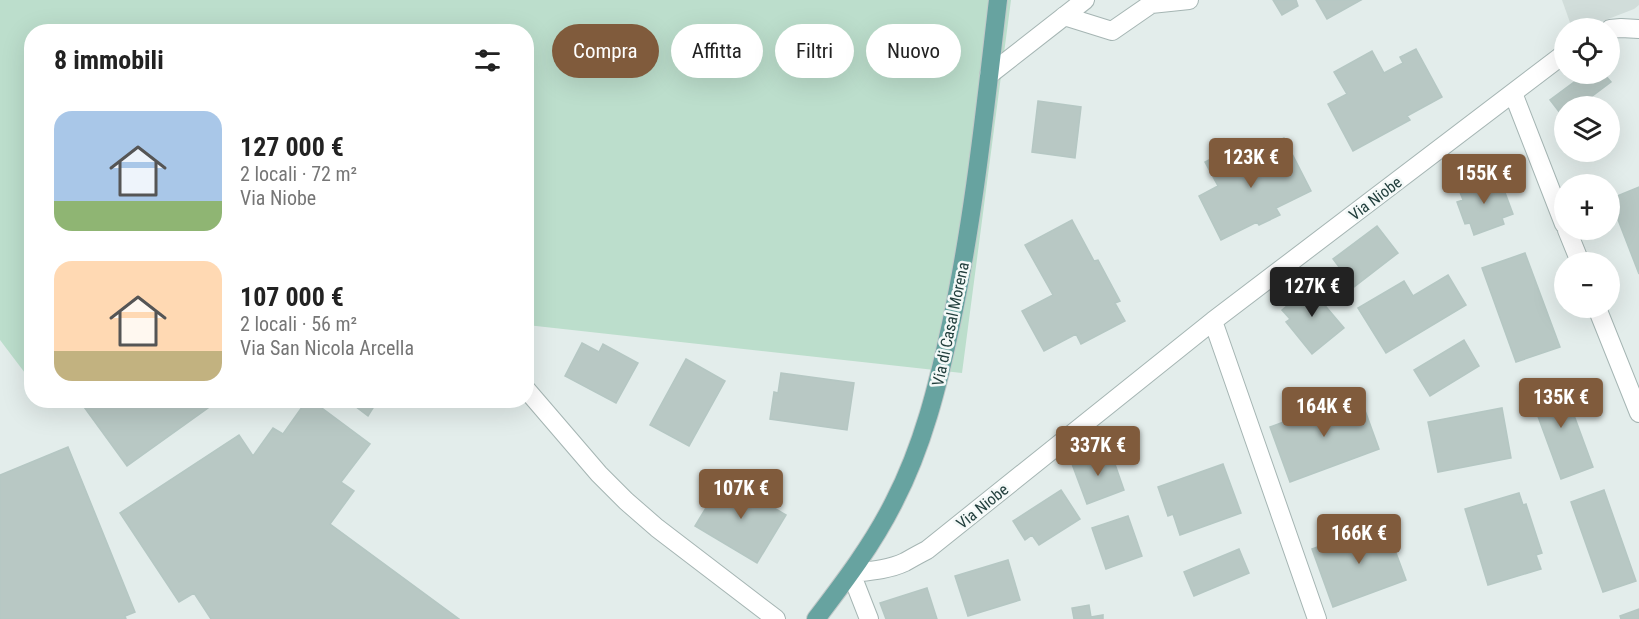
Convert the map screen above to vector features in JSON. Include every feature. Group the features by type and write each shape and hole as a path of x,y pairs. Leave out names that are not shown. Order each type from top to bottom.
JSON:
{"main road":[{"name":"Via di Casal Morena","path":"816,619 876,534 894,501 918,446 930,410 961,274 976,183 998,0"}],"street":[{"path":"989,75 1085,0"},
{"path":"1064,16 1112,31 1151,4 1189,0"},
{"path":"1620,28 1639,29"},
{"name":"Via Niobe","path":"850,573 894,566 927,550 1213,321 1554,62"},
{"path":"1513,93 1554,198"},
{"path":"1601,318 1639,413"},
{"path":"1213,321 1317,619"},
{"path":"534,398 599,474 626,501 657,528 776,619"},
{"path":"850,573 869,619"}],"shaded area":[{"path":"1562,0 1639,0 1639,5 1634,9 1611,18 1568,18"}],"green space":[{"path":"0,0 1011,0 962,373 534,326 534,24 24,24 24,372 0,340"}],"building":[{"path":"1273,0 1296,0 1298,6 1282,15"},
{"path":"1316,0 1361,0 1327,19"},
{"path":"1416,49 1442,97 1407,116 1410,120 1353,151 1328,104 1347,94 1334,72 1372,51 1384,73 1403,63 1400,57"},
{"path":"1572,84 1608,84 1592,96 1555,96"},
{"path":"1038,101 1081,107 1075,158 1032,152"},
{"path":"1284,138 1311,191 1276,208 1280,215 1259,225 1257,222 1221,240 1199,196 1218,186 1205,162 1237,145 1250,170 1275,158 1269,146"},
{"path":"1486,176 1489,186 1501,182 1513,214 1502,218 1504,224 1474,235 1470,223 1465,224 1457,202 1463,200 1458,187"},
{"path":"1639,187 1639,274 1620,225 1620,195"},
{"path":"1072,220 1094,261 1098,260 1120,301 1115,303 1125,321 1081,344 1076,334 1044,351 1022,311 1053,295 1025,245"},
{"path":"1377,226 1398,253 1354,287 1333,259"},
{"path":"1525,253 1560,347 1516,362 1482,268"},
{"path":"1448,275 1466,305 1386,353 1358,308 1404,281 1413,296"},
{"path":"1317,281 1329,296 1322,302 1344,328 1312,354 1286,322 1290,319 1282,310"},
{"path":"1464,340 1479,366 1430,396 1414,370"},
{"path":"582,343 599,352 603,344 638,363 616,403 565,376"},
{"path":"686,359 725,381 689,446 650,425"},
{"path":"781,373 854,383 847,430 770,419 774,392 778,393"},
{"path":"1561,380 1593,467 1561,479 1529,392"},
{"path":"1359,394 1379,449 1290,482 1270,427"},
{"path":"85,408 208,408 127,466"},
{"path":"301,408 322,408 370,444 341,482 354,491 330,524 459,619 211,619 194,593 179,602 120,513 239,435 253,456 273,428 283,434"},
{"path":"358,408 373,408 368,416"},
{"path":"1502,408 1511,458 1438,472 1428,422"},
{"path":"68,447 135,612 125,616 126,619 0,619 0,475"},
{"path":"1110,450 1124,490 1087,504 1072,464"},
{"path":"1223,464 1241,513 1180,535 1173,514 1168,516 1158,487"},
{"path":"724,478 786,515 757,563 695,526"},
{"path":"1061,490 1080,519 1039,545 1032,535 1025,540 1013,521"},
{"path":"1604,490 1636,581 1603,592 1571,502"},
{"path":"1519,493 1523,505 1526,504 1542,553 1536,555 1541,569 1488,585 1465,509"},
{"path":"1128,516 1142,556 1106,569 1092,528"},
{"path":"1385,523 1406,580 1333,607 1312,549"},
{"path":"1239,549 1249,573 1194,596 1184,572"},
{"path":"1008,560 1020,600 968,616 955,576"},
{"path":"927,588 937,619 886,619 880,603"},
{"path":"1089,605 1091,617 1103,615 1103,619 1074,619 1072,608"},
{"path":"1639,609 1639,619 1621,619 1620,616"}]}
